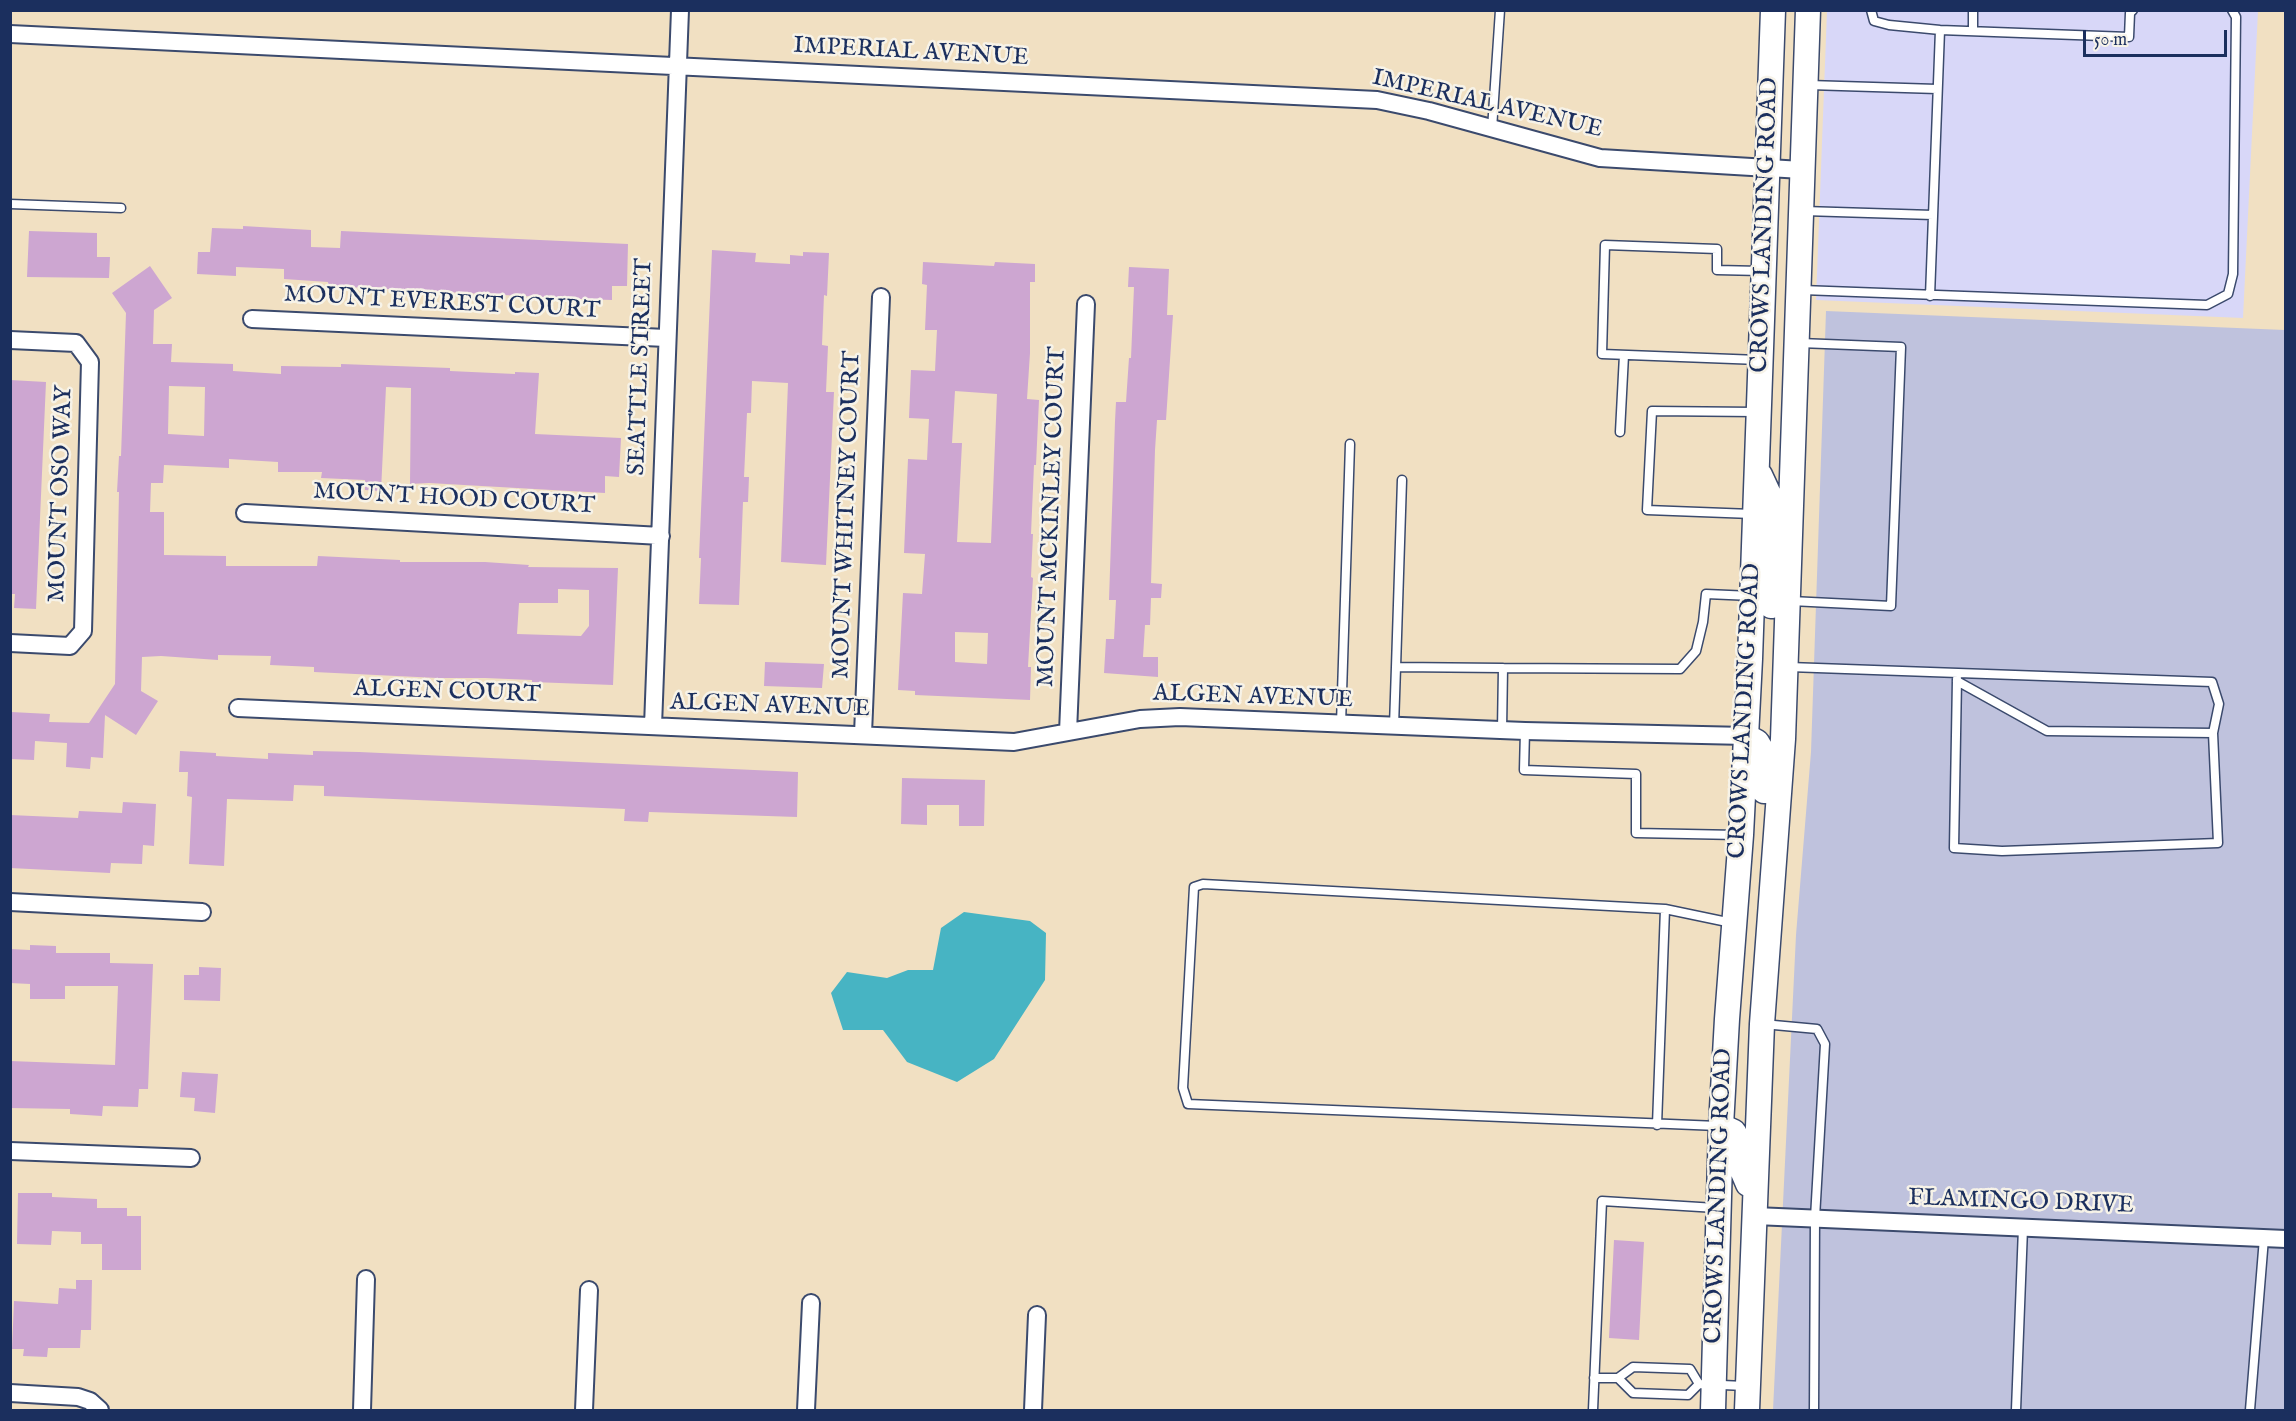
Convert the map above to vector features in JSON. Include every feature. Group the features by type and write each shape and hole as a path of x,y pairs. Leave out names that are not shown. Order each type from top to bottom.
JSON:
{"main road":[{"name":"CROWS LANDING ROAD","path":"1713,1410 1707,1384 1746,736 1760,412 1773,10"},
{"path":"1791,10 1793,72 1805,85"},
{"name":"CROWS LANDING ROAD","path":"1747,1410 1762,1024 1783,739 1808,10"},
{"path":"1757,471 1773,503 1772,640 1785,666"},
{"path":"1746,736 1757,742 1765,760 1764,843 1774,860"},
{"path":"1721,1126 1734,1132 1739,1143 1742,1170 1755,1210"}],"street":[{"name":"SEATTLE STREET","path":"653,726 680,10"},
{"name":"IMPERIAL AVENUE","path":"10,34 1377,100 1600,158 1802,170"},
{"name":"MOUNT WHITNEY COURT","path":"863,734 881,297"},
{"name":"MOUNT MCKINLEY COURT","path":"1068,732 1086,304"},
{"name":"MOUNT EVEREST COURT","path":"252,319 666,338"},
{"name":"MOUNT OSO WAY","path":"10,340 76,342 90,362 82,631 70,646 10,644"},
{"name":"MOUNT HOOD COURT","path":"245,513 661,536"},
{"name":"ALGEN COURT","path":"238,708 653,726"},
{"name":"ALGEN AVENUE","path":"653,726 1014,742 1140,719 1180,717 1394,727 1746,736"},
{"path":"10,902 202,912"},
{"path":"10,1151 191,1158"},
{"name":"FLAMINGO DRIVE","path":"1755,1210 1815,1218 2286,1239"},
{"path":"362,1410 366,1279"},
{"path":"584,1410 589,1290"},
{"path":"807,1410 811,1303"},
{"path":"1033,1410 1037,1315"},
{"path":"10,1393 78,1397 90,1401 100,1410"}],"lane":[{"path":"1492,129 1500,10"},
{"path":"1871,10 1874,21 1889,25 1940,30 2129,37 2130,13 2133,10"},
{"path":"1973,10 1973,31"},
{"path":"1798,290 2207,305 2228,294 2233,274 2236,17 2232,10"},
{"path":"1930,296 1940,30"},
{"path":"1805,85 1937,88"},
{"path":"10,204 121,208"},
{"path":"1801,211 1933,215"},
{"path":"1761,360 1602,354 1605,245 1717,249 1717,270 1764,271"},
{"path":"1788,600 1891,606 1901,347 1797,343"},
{"path":"1620,432 1624,355"},
{"path":"1755,514 1647,510 1652,411 1760,412"},
{"path":"1341,725 1350,444"},
{"path":"1394,727 1402,480"},
{"path":"1396,667 1680,669 1696,651 1703,622 1706,594 1752,596"},
{"path":"1785,666 1957,677 2212,682 2219,704 2213,733 2218,843 2002,851 1954,848 1957,677"},
{"path":"1502,730 1503,668"},
{"path":"1957,677 2047,731 2213,733"},
{"path":"1525,731 1524,770 1636,774 1636,832 1741,835"},
{"path":"1721,1126 1188,1104 1183,1088 1194,887 1203,884 1665,909 1734,924"},
{"path":"1657,1125 1665,909"},
{"path":"1762,1024 1816,1029 1825,1044 1815,1218 1814,1410"},
{"path":"1593,1410 1602,1201 1719,1208"},
{"path":"2016,1410 2023,1228"},
{"path":"2250,1410 2264,1238"},
{"path":"1594,1378 1618,1378 1633,1367 1690,1369 1707,1384"},
{"path":"1618,1378 1634,1393 1688,1395 1707,1384 1748,1386"}],"shaded area":[{"path":"1827,11 2258,11 2243,318 1816,300"},
{"path":"1826,311 2285,330 2285,1410 1773,1410 1796,935 1811,752"}],"water":[{"path":"964,912 1030,921 1046,933 1045,980 994,1059 957,1082 907,1062 883,1030 843,1030 831,993 847,972 887,978 908,970 933,970 941,928"}],"building":[{"path":"243,226 311,230 311,247 340,248 341,231 628,244 627,286 612,286 612,300 328,286 328,282 284,279 284,269 236,267 236,276 197,274 198,252 210,252 212,228 243,229"},
{"path":"29,231 97,233 97,257 110,257 109,278 27,277"},
{"path":"712,250 756,253 755,262 790,264 790,255 803,256 803,252 829,253 822,345 828,346 826,392 834,392 826,565 781,562 788,383 752,381 751,413 747,413 744,477 749,477 748,502 743,502 739,605 699,604"},
{"path":"923,262 994,266 995,262 1035,264 1035,282 1030,282 1030,353 1027,399 1039,400 1031,534 1033,534 1031,577 1033,578 1028,667 1031,667 1030,700 915,695 915,691 898,690 903,593 922,594 925,554 904,553 908,459 927,460 929,419 909,418 911,370 935,371 937,330 925,330 927,285 922,284","holes":["955,391 997,394 991,543 957,542 962,443 952,443","955,632 988,633 987,664 955,662"]},
{"path":"150,266 172,298 154,310 153,344 172,344 171,362 233,364 233,371 281,374 281,366 341,367 341,364 450,368 450,371 515,374 515,372 539,373 535,434 621,438 619,477 605,476 605,493 429,483 410,484 411,388 386,387 381,491 365,490 365,480 321,478 322,472 278,472 278,462 229,459 229,468 164,465 163,483 151,483 150,512 164,512 164,555 226,556 226,566 317,566 318,556 400,560 400,562 485,562 529,565 528,567 618,568 613,685 314,672 314,667 270,665 271,656 218,655 218,660 142,657 141,691 158,701 136,735 105,715 103,758 91,757 90,769 66,767 67,743 35,741 34,760 10,759 11,712 50,714 49,722 89,723 115,684 119,492 117,492 119,456 121,456 126,313 112,293","holes":["169,386 205,387 204,436 168,434","558,589 589,590 589,626 581,636 517,634 519,603 558,603"]},
{"path":"1129,267 1169,269 1167,315 1173,315 1166,420 1157,420 1155,450 1151,583 1162,584 1161,598 1151,598 1150,625 1145,625 1143,657 1158,657 1158,677 1104,673 1106,639 1114,639 1116,600 1109,600 1115,421 1116,402 1126,402 1129,358 1131,358 1134,287 1128,287"},
{"path":"10,380 46,382 36,609 14,608 15,594 10,594"},
{"path":"765,662 824,664 822,688 764,686"},
{"path":"180,751 268,759 268,753 313,755 313,751 359,752 798,772 797,817 649,812 648,822 624,821 625,809 324,796 324,786 294,785 293,801 227,799 224,866 189,864 192,797 187,796 188,772 179,772"},
{"path":"902,778 985,780 984,826 959,826 959,805 927,805 927,825 901,824"},
{"path":"123,802 156,804 154,846 143,845 142,864 111,863 110,873 10,868 10,815 78,818 79,811 122,813"},
{"path":"30,945 56,946 56,953 110,953 110,963 153,964 148,1089 139,1089 138,1107 103,1106 102,1116 70,1114 70,1109 10,1108 10,1061 115,1065 118,986 65,986 65,999 30,999 30,984 10,983 10,949 30,950"},
{"path":"199,967 221,968 220,1001 184,1000 184,975 199,975"},
{"path":"182,1072 218,1074 215,1113 194,1111 195,1098 180,1097"},
{"path":"18,1193 52,1193 52,1197 97,1199 97,1208 127,1208 127,1216 141,1216 141,1270 102,1270 102,1244 81,1244 81,1232 52,1231 51,1245 17,1244"},
{"path":"1614,1240 1644,1242 1639,1340 1609,1338"},
{"path":"76,1280 92,1280 91,1330 81,1330 80,1348 48,1348 47,1357 23,1356 24,1349 12,1349 14,1301 58,1304 59,1288 76,1289"}]}
